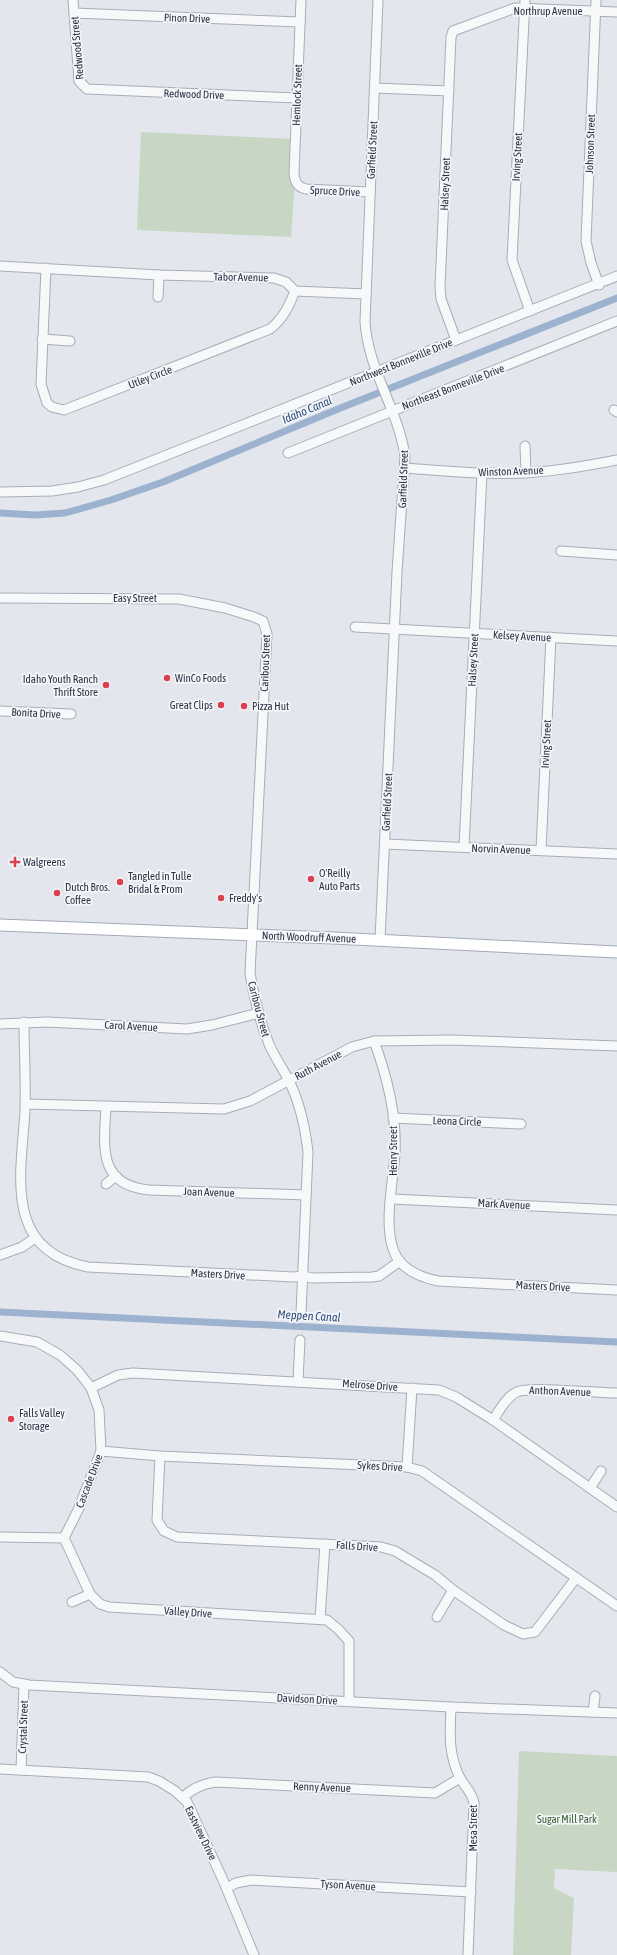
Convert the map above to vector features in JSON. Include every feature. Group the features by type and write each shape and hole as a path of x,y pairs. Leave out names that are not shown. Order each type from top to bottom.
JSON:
{"main road":[{"name":"North Woodruff Avenue","path":"0,925 251,934 617,952"}],"street":[{"name":"Redwood Street","path":"73,0 79,81 84,88 90,90"},
{"name":"Hemlock Street","path":"301,0 294,173 295,181 301,188"},
{"name":"Garfield Street","path":"378,0 366,294 366,335 369,353 389,399 402,437 405,456 397,572 380,940"},
{"name":"Johnson Street","path":"596,1 586,241 591,263 599,284"},
{"name":"Northrup Avenue","path":"458,28 525,4 617,12"},
{"name":"Irving Street","path":"525,4 512,260 530,311"},
{"name":"Pinon Drive","path":"74,13 300,22"},
{"name":"Halsey Street","path":"456,340 441,299 440,287 451,37 453,31 458,28"},
{"path":"375,88 448,91"},
{"name":"Redwood Drive","path":"90,90 297,98"},
{"name":"Spruce Drive","path":"301,188 370,192"},
{"name":"Tabor Avenue","path":"0,266 160,275 274,278 286,282 296,291"},
{"name":"Utley Circle","path":"46,268 40,384 47,403 52,407 64,410 270,329 278,323 287,311 296,291"},
{"path":"158,297 160,275"},
{"name":"Northwest Bonneville Drive","path":"0,492 52,491 78,487 104,480 617,276"},
{"path":"296,291 366,294"},
{"name":"Northeast Bonneville Drive","path":"288,453 617,321"},
{"path":"42,339 70,341"},
{"path":"525,446 526,473"},
{"name":"Winston Avenue","path":"405,468 482,473 526,473 578,467 617,460"},
{"name":"Halsey Street","path":"464,847 482,473"},
{"path":"561,551 617,555"},
{"name":"Easy Street","path":"0,598 179,599 225,608 254,617 265,624"},
{"name":"Caribou Street","path":"265,624 267,634 250,973 259,1013 269,1044 289,1080 303,1117 306,1134 308,1152 301,1314"},
{"name":"Kelsey Avenue","path":"355,627 617,641"},
{"name":"Irving Street","path":"541,850 551,638"},
{"name":"Bonita Drive","path":"0,711 71,714"},
{"name":"Norvin Avenue","path":"385,844 617,854"},
{"name":"Carol Avenue","path":"0,1024 47,1022 187,1029 212,1025 259,1013"},
{"name":"Masters Drive","path":"24,1022 25,1104 21,1185 22,1204 27,1224 35,1238 55,1256 74,1264 88,1267 286,1277 303,1276 312,1278 379,1276 400,1261 412,1272 438,1281 617,1290"},
{"name":"Ruth Avenue","path":"25,1104 224,1109 250,1101 352,1047 374,1041 452,1040 617,1046"},
{"name":"Henry Street","path":"374,1041 384,1067 393,1118 395,1152 391,1237 393,1250 400,1261"},
{"path":"106,1107 106,1161 116,1176 106,1184"},
{"name":"Leona Circle","path":"393,1118 521,1124"},
{"name":"Joan Avenue","path":"116,1176 130,1186 138,1189 306,1195"},
{"name":"Mark Avenue","path":"392,1199 617,1210"},
{"path":"0,1255 22,1247 35,1238"},
{"name":"Cascade Drive","path":"0,1336 36,1342 51,1349 78,1370 91,1388 99,1410 101,1451 78,1510 64,1538"},
{"path":"298,1381 300,1340"},
{"name":"Melrose Drive","path":"91,1388 118,1375 133,1372 439,1390 456,1397 493,1420 617,1507"},
{"path":"407,1468 412,1388"},
{"name":"Anthon Avenue","path":"493,1420 511,1396 518,1391 535,1389 617,1393"},
{"name":"Sykes Drive","path":"101,1451 160,1456 407,1468 422,1471 440,1482 617,1606"},
{"name":"Falls Drive","path":"160,1456 157,1520 164,1531 177,1537 381,1547 395,1551 435,1575 453,1590 504,1625 523,1634 535,1632 576,1578"},
{"path":"590,1488 601,1471"},
{"path":"0,1537 64,1538"},
{"name":"Valley Drive","path":"64,1538 90,1594 100,1604 109,1607 327,1620 333,1624 349,1641 349,1701"},
{"path":"320,1619 325,1544"},
{"path":"437,1617 453,1590"},
{"path":"72,1602 90,1594"},
{"name":"Davidson Drive","path":"0,1672 13,1682 24,1684 451,1707 617,1713"},
{"name":"Crystal Street","path":"21,1770 24,1684"},
{"path":"594,1712 595,1696"},
{"name":"Mesa Street","path":"451,1707 449,1742 452,1759 460,1778 472,1795 474,1803 468,1955"},
{"name":"Eastview Drive","path":"0,1769 148,1777 159,1780 183,1797 199,1825 227,1888 254,1955"},
{"name":"Renny Avenue","path":"183,1797 194,1788 205,1783 215,1782 435,1793 460,1778"},
{"name":"Tyson Avenue","path":"227,1888 236,1883 251,1880 471,1892"}],"green space":[{"path":"141,132 295,139 295,181 291,237 137,230"},
{"name":"Sugar Mill Park","path":"519,1751 617,1756 617,1872 555,1869 554,1888 574,1898 571,1955 513,1955"}],"waterway":[{"name":"Idaho Canal","path":"0,513 35,515 65,513 111,500 163,482 338,409 617,298"},
{"name":"Meppen Canal","path":"0,1312 617,1342"}],"place":[{"name":"WinCo Foods","path":"167,678"},
{"name":"Idaho Youth Ranch Thrift Store","path":"106,685"},
{"name":"Great Clips","path":"221,705"},
{"name":"Pizza Hut","path":"244,706"},
{"name":"Walgreens","path":"15,862"},
{"name":"O'Reilly Auto Parts","path":"311,879"},
{"name":"Tangled in Tulle Bridal & Prom","path":"120,882"},
{"name":"Dutch Bros. Coffee","path":"57,893"},
{"name":"Freddy's","path":"221,898"},
{"name":"Falls Valley Storage","path":"11,1419"}]}
